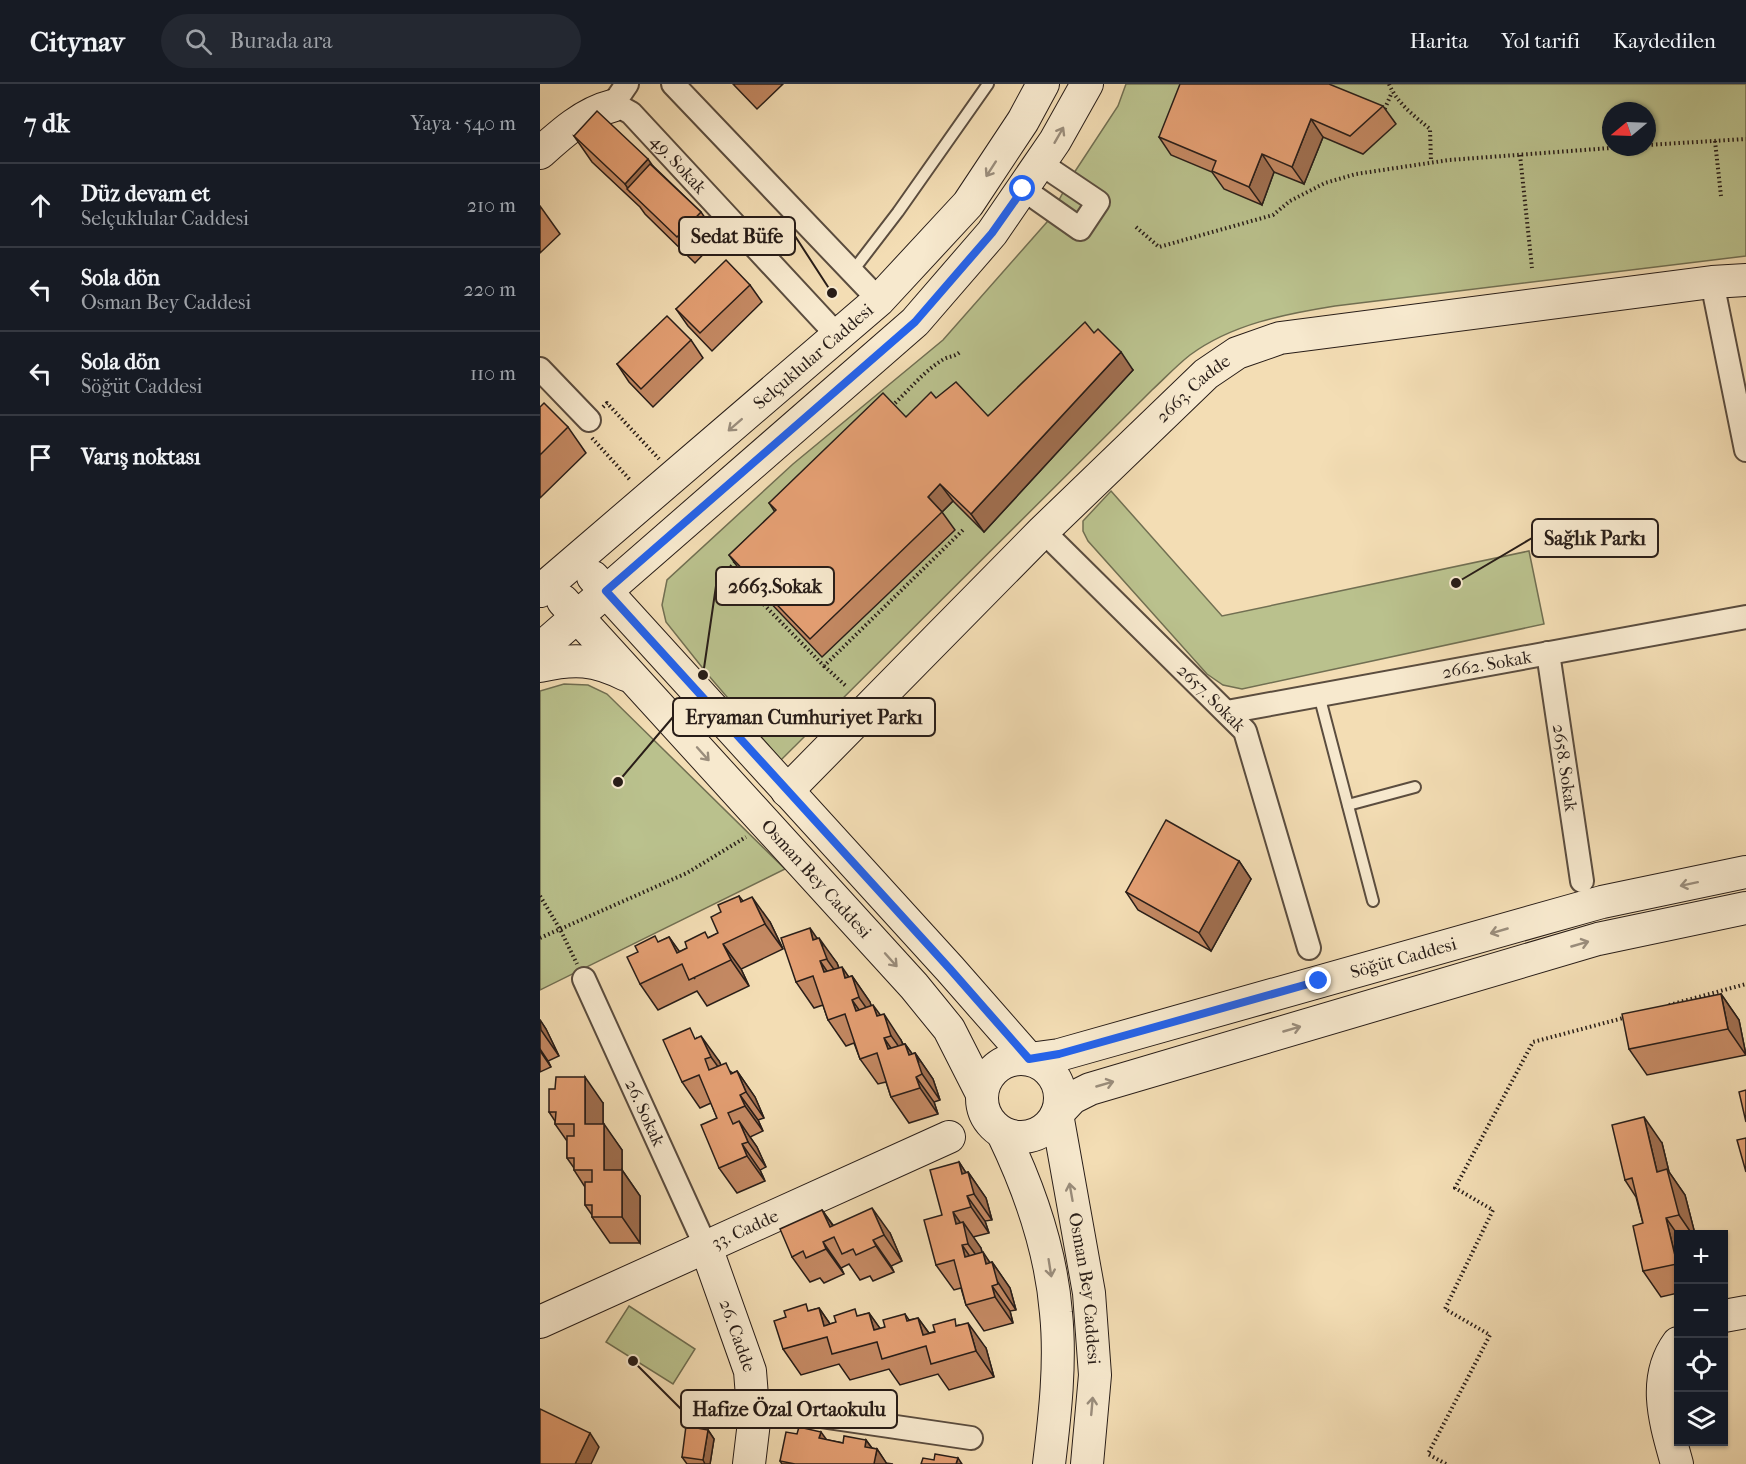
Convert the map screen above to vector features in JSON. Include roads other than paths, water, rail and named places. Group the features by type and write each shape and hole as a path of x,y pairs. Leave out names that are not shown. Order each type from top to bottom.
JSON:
{"main road":[{"name":"Selçuklular Caddesi","path":"544,588 879,300 968,204 1023,121 1043,84"},
{"path":"540,649 915,322 992,233 1055,141 1088,84"},
{"path":"540,153 586,116 619,95"},
{"name":"2663. Cadde","path":"787,791 1044,531 1206,374 1237,353 1280,338 1712,282 1746,280"},
{"path":"838,336 864,367"},
{"name":"Osman Bey Caddesi","path":"577,560 950,969 1029,1059"},
{"name":"Osman Bey Caddesi","path":"544,588 578,617 914,986 949,1029 981,1092"},
{"name":"Osman Bey Caddesi","path":"540,666 561,662 590,661 614,669 635,680"},
{"name":"Söğüt Caddesi","path":"1029,1059 1059,1054 1602,902 1746,872"},
{"name":"Söğüt Caddesi","path":"1057,1114 1072,1098 1101,1085 1598,939 1746,908"},
{"path":"949,1137 981,1092 990,1073 998,1065 1018,1059 1029,1059 1040,1063 1056,1080 1060,1091 1060,1103 1057,1114 1050,1125 1034,1135 1015,1138 993,1127 982,1105 981,1092"},
{"name":"Osman Bey Caddesi","path":"1057,1114 1089,1293 1095,1375 1087,1464"},
{"name":"Osman Bey Caddesi","path":"1003,1134 1020,1168 1049,1260 1056,1314 1057,1374 1048,1464"},
{"name":"33. Cadde","path":"540,1322 949,1137 1003,1134"},
{"name":"26. Cadde","path":"706,1247 750,1371 754,1422 749,1464"},
{"path":"1728,1315 1746,1312"},
{"path":"1674,1350 1665,1369 1662,1386 1663,1406 1677,1464"}],"street":[{"path":"673,84 879,300"},
{"name":"49. Sokak","path":"619,95 622,108 631,113 838,336"},
{"path":"1023,189 1080,229 1098,202 1040,163"},
{"path":"1712,282 1746,450"},
{"path":"540,369 589,420"},
{"name":"2657. Sokak","path":"1044,531 1245,730 1309,948"},
{"name":"2662. Sokak","path":"1227,712 1746,617"},
{"name":"2658. Sokak","path":"1548,653 1582,880"},
{"name":"26. Sokak","path":"584,979 706,1247"},
{"path":"753,1406 971,1438"}],"lane":[{"path":"852,272 917,185 987,84"},
{"path":"1319,695 1373,901"},
{"path":"1348,805 1415,787"}],"place":[{"name":"Sedat Büfe","path":"832,293"},
{"name":"Sağlık Parkı","path":"1456,583"},
{"name":"2663.Sokak","path":"703,675"},
{"name":"Eryaman Cumhuriyet Parkı","path":"618,782"},
{"name":"Hafize Özal Ortaokulu","path":"633,1361"}]}
